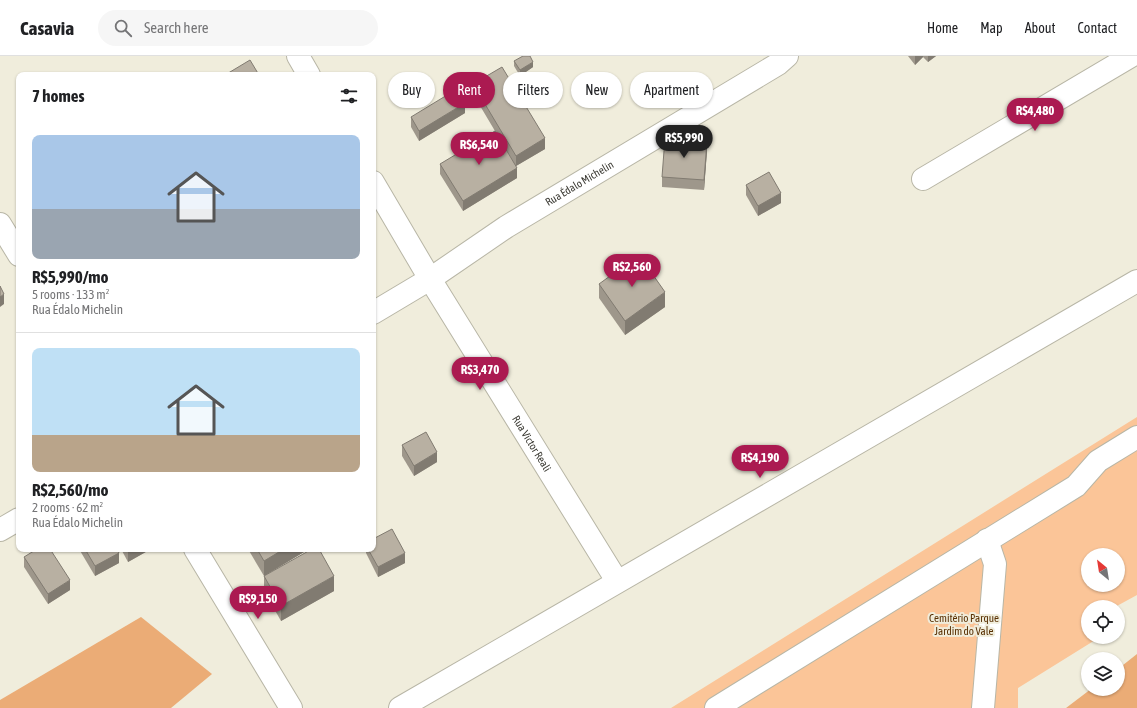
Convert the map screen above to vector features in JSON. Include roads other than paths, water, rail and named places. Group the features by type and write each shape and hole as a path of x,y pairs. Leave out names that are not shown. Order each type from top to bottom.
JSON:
{"street":[{"path":"298,56 308,72"},
{"name":"Rua Édalo Michelin","path":"376,311 430,279 506,227 778,64 787,56"},
{"path":"923,179 1131,56"},
{"name":"Rua Victor Reali","path":"376,187 430,279 617,581"},
{"path":"0,224 16,250"},
{"path":"400,708 1137,281"},
{"path":"716,708 1076,486 1098,461 1137,437"},
{"path":"0,530 16,521"},
{"path":"982,708 995,564 987,540"},
{"path":"197,552 291,708"}],"park label":[{"name":"Cemitério Parque Jardim do Vale","path":"964,624"}]}
